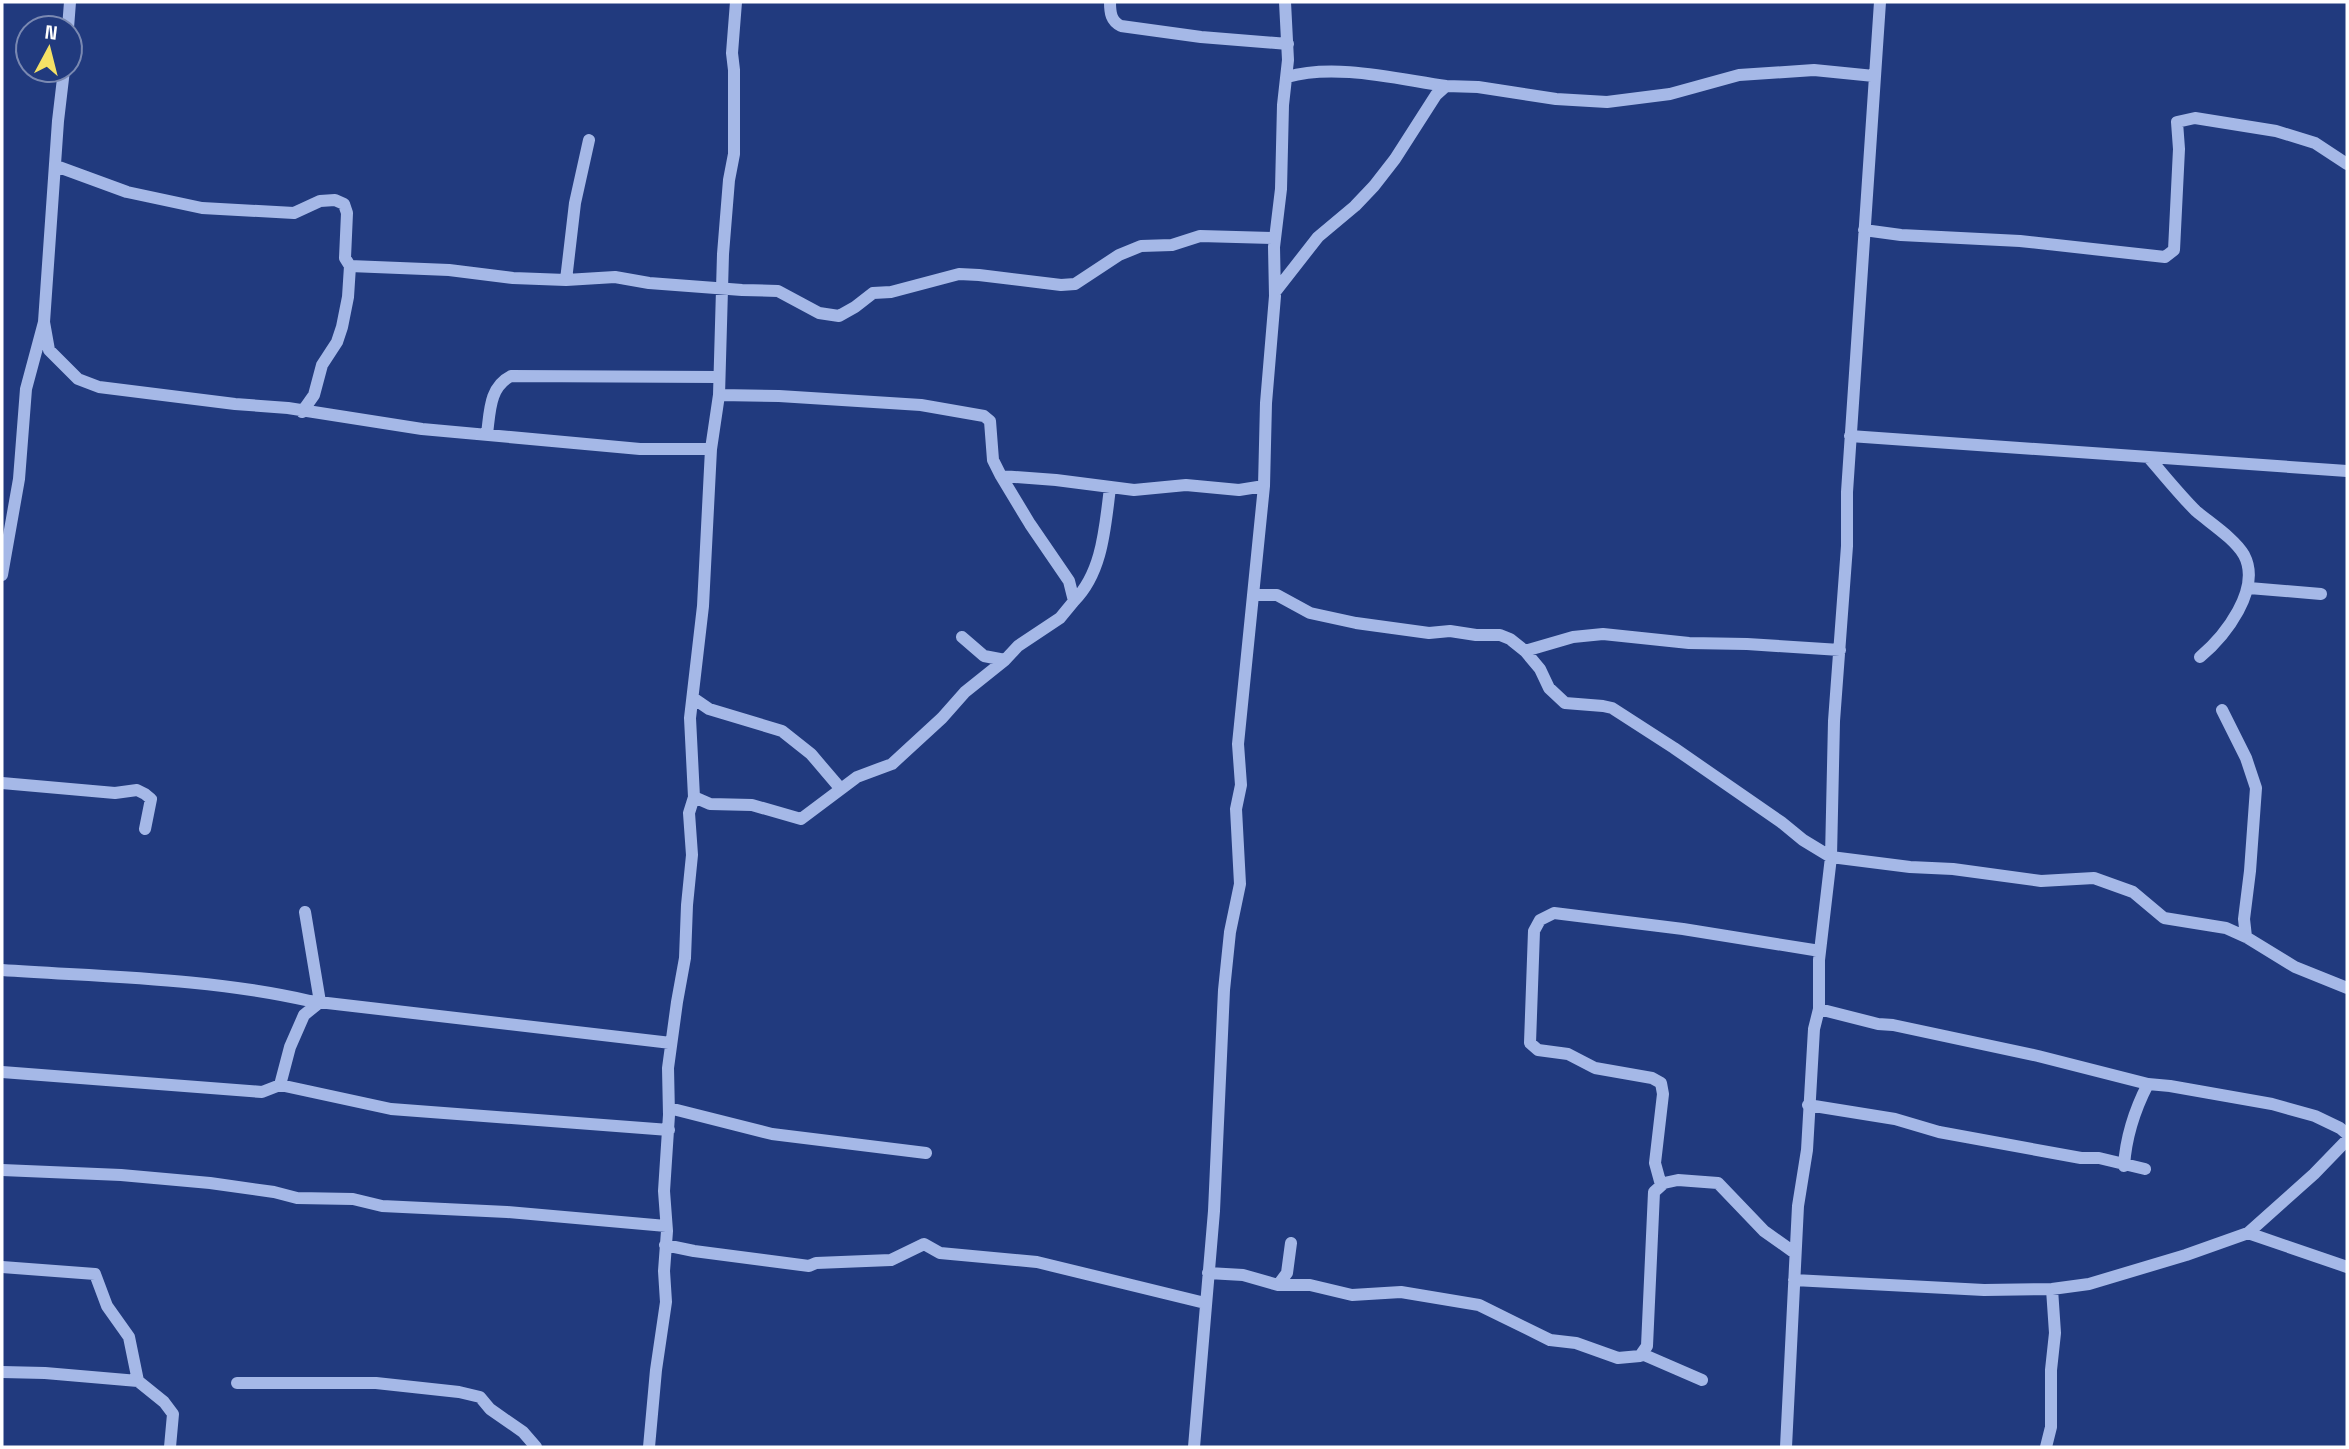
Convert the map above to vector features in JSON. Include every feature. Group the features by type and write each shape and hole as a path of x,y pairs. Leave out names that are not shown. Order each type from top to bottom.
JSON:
{"street":[{"path":"649,1447 666,1302 664,1191 669,1108 668,1068 685,958 692,855 689,813 694,797 691,743 693,698 703,606 711,449 719,395 722,288 729,180 734,154 732,53 736,2"},
{"path":"1111,2 1111,15 1115,23 1121,26 1201,37 1288,44"},
{"path":"1194,1447 1214,1211 1224,990 1230,932 1240,884 1236,809 1241,785 1238,744 1264,486 1266,403 1275,292 1275,238 1287,77 1285,2"},
{"path":"1786,1447 1798,1206 1807,1150 1808,1105 1819,1009 1820,951 1831,858 1834,721 1847,546 1850,436 1880,2"},
{"path":"1287,77 1313,71 1341,73 1608,103 1670,94 1739,75 1814,70 1874,76"},
{"path":"2,575 19,479 26,389 44,322 63,84"},
{"path":"1275,292 1318,237 1374,186 1395,159 1436,95 1446,86"},
{"path":"1864,230 2165,257 2174,250 2179,149 2177,122 2195,118 2276,131 2315,143 2347,164"},
{"path":"566,279 575,203 589,140"},
{"path":"56,166 127,192 202,208 294,213 320,201 335,200 344,204 347,213 344,249 350,266 342,327 337,342 322,365 314,396 302,412"},
{"path":"350,266 449,270 513,278 615,277 649,283 778,290 819,313 839,316 873,293 891,292 959,274 1061,285 1075,284 1119,255 1141,246 1172,245 1200,236 1275,238"},
{"path":"44,322 49,350 78,379 99,387 288,408 422,429 640,449 711,449"},
{"path":"487,434 496,388 501,381 511,376 718,377"},
{"path":"719,395 921,405 985,416 990,421 993,460 1030,524 1069,581 1074,601"},
{"path":"1850,436 2347,471"},
{"path":"2149,458 2196,510 2244,554 2249,588 2216,644 2200,657"},
{"path":"1001,476 1134,490 1186,485 1239,490 1264,486"},
{"path":"694,797 710,804 752,805 799,820 863,773 892,764 942,718 965,692 1018,646 1060,618 1074,601 1095,567 1110,488"},
{"path":"2249,588 2320,594"},
{"path":"1254,595 1277,595 1310,612 1356,623 1429,633 1450,631 1500,635 1510,639 1525,651 1540,669 1549,688 1565,703 1612,708 1831,858 1953,869 2040,881 2094,878 2133,892 2164,918 2226,928 2295,967 2347,988"},
{"path":"1525,651 1573,637 1603,634 1689,643 1840,650"},
{"path":"962,637 984,656 1005,660"},
{"path":"693,698 709,709 782,731 811,754 840,788"},
{"path":"2222,710 2246,758 2256,788 2244,919 2246,937"},
{"path":"2,783 114,793 136,790 151,799 145,829"},
{"path":"305,912 320,1002"},
{"path":"1661,1185 1655,1163 1663,1094 1661,1083 1652,1078 1595,1068 1568,1054 1538,1050 1530,1043 1534,931 1540,920 1554,913 1820,951"},
{"path":"2,970 213,985 271,992 320,1002 671,1043"},
{"path":"280,1085 290,1047 304,1015 320,1002"},
{"path":"1794,1280 1984,1290 2052,1289 2089,1284 2248,1233 2314,1174 2347,1137 2340,1128 2315,1116 2272,1104 2148,1084 2038,1056 1878,1024 1819,1009"},
{"path":"2,1072 262,1092 280,1085 391,1109 668,1130"},
{"path":"2124,1166 2126,1143 2136,1107 2148,1084"},
{"path":"1808,1105 1895,1119 1965,1137 2081,1158 2099,1158 2145,1169"},
{"path":"669,1108 772,1134 926,1153"},
{"path":"2,1170 121,1175 210,1183 297,1198 353,1199 382,1206 507,1212 666,1226"},
{"path":"1208,1273 1243,1275 1278,1285 1310,1285 1352,1295 1401,1292 1479,1305 1550,1340 1576,1343 1618,1359 1640,1356 1647,1346 1654,1192 1661,1185 1678,1180 1718,1183 1764,1231 1795,1253"},
{"path":"2248,1233 2347,1267"},
{"path":"1278,1285 1287,1273 1291,1243"},
{"path":"666,1245 809,1266 816,1263 891,1260 924,1244 940,1253 1037,1262 1205,1303"},
{"path":"2,1267 95,1274 107,1306 129,1337 138,1381"},
{"path":"2046,1447 2051,1427 2051,1370 2056,1320 2052,1289"},
{"path":"1642,1354 1702,1380"},
{"path":"2,1372 138,1381 164,1402 173,1414 170,1447"},
{"path":"237,1383 376,1382 458,1392 480,1397 490,1409 523,1432 536,1447"}]}
